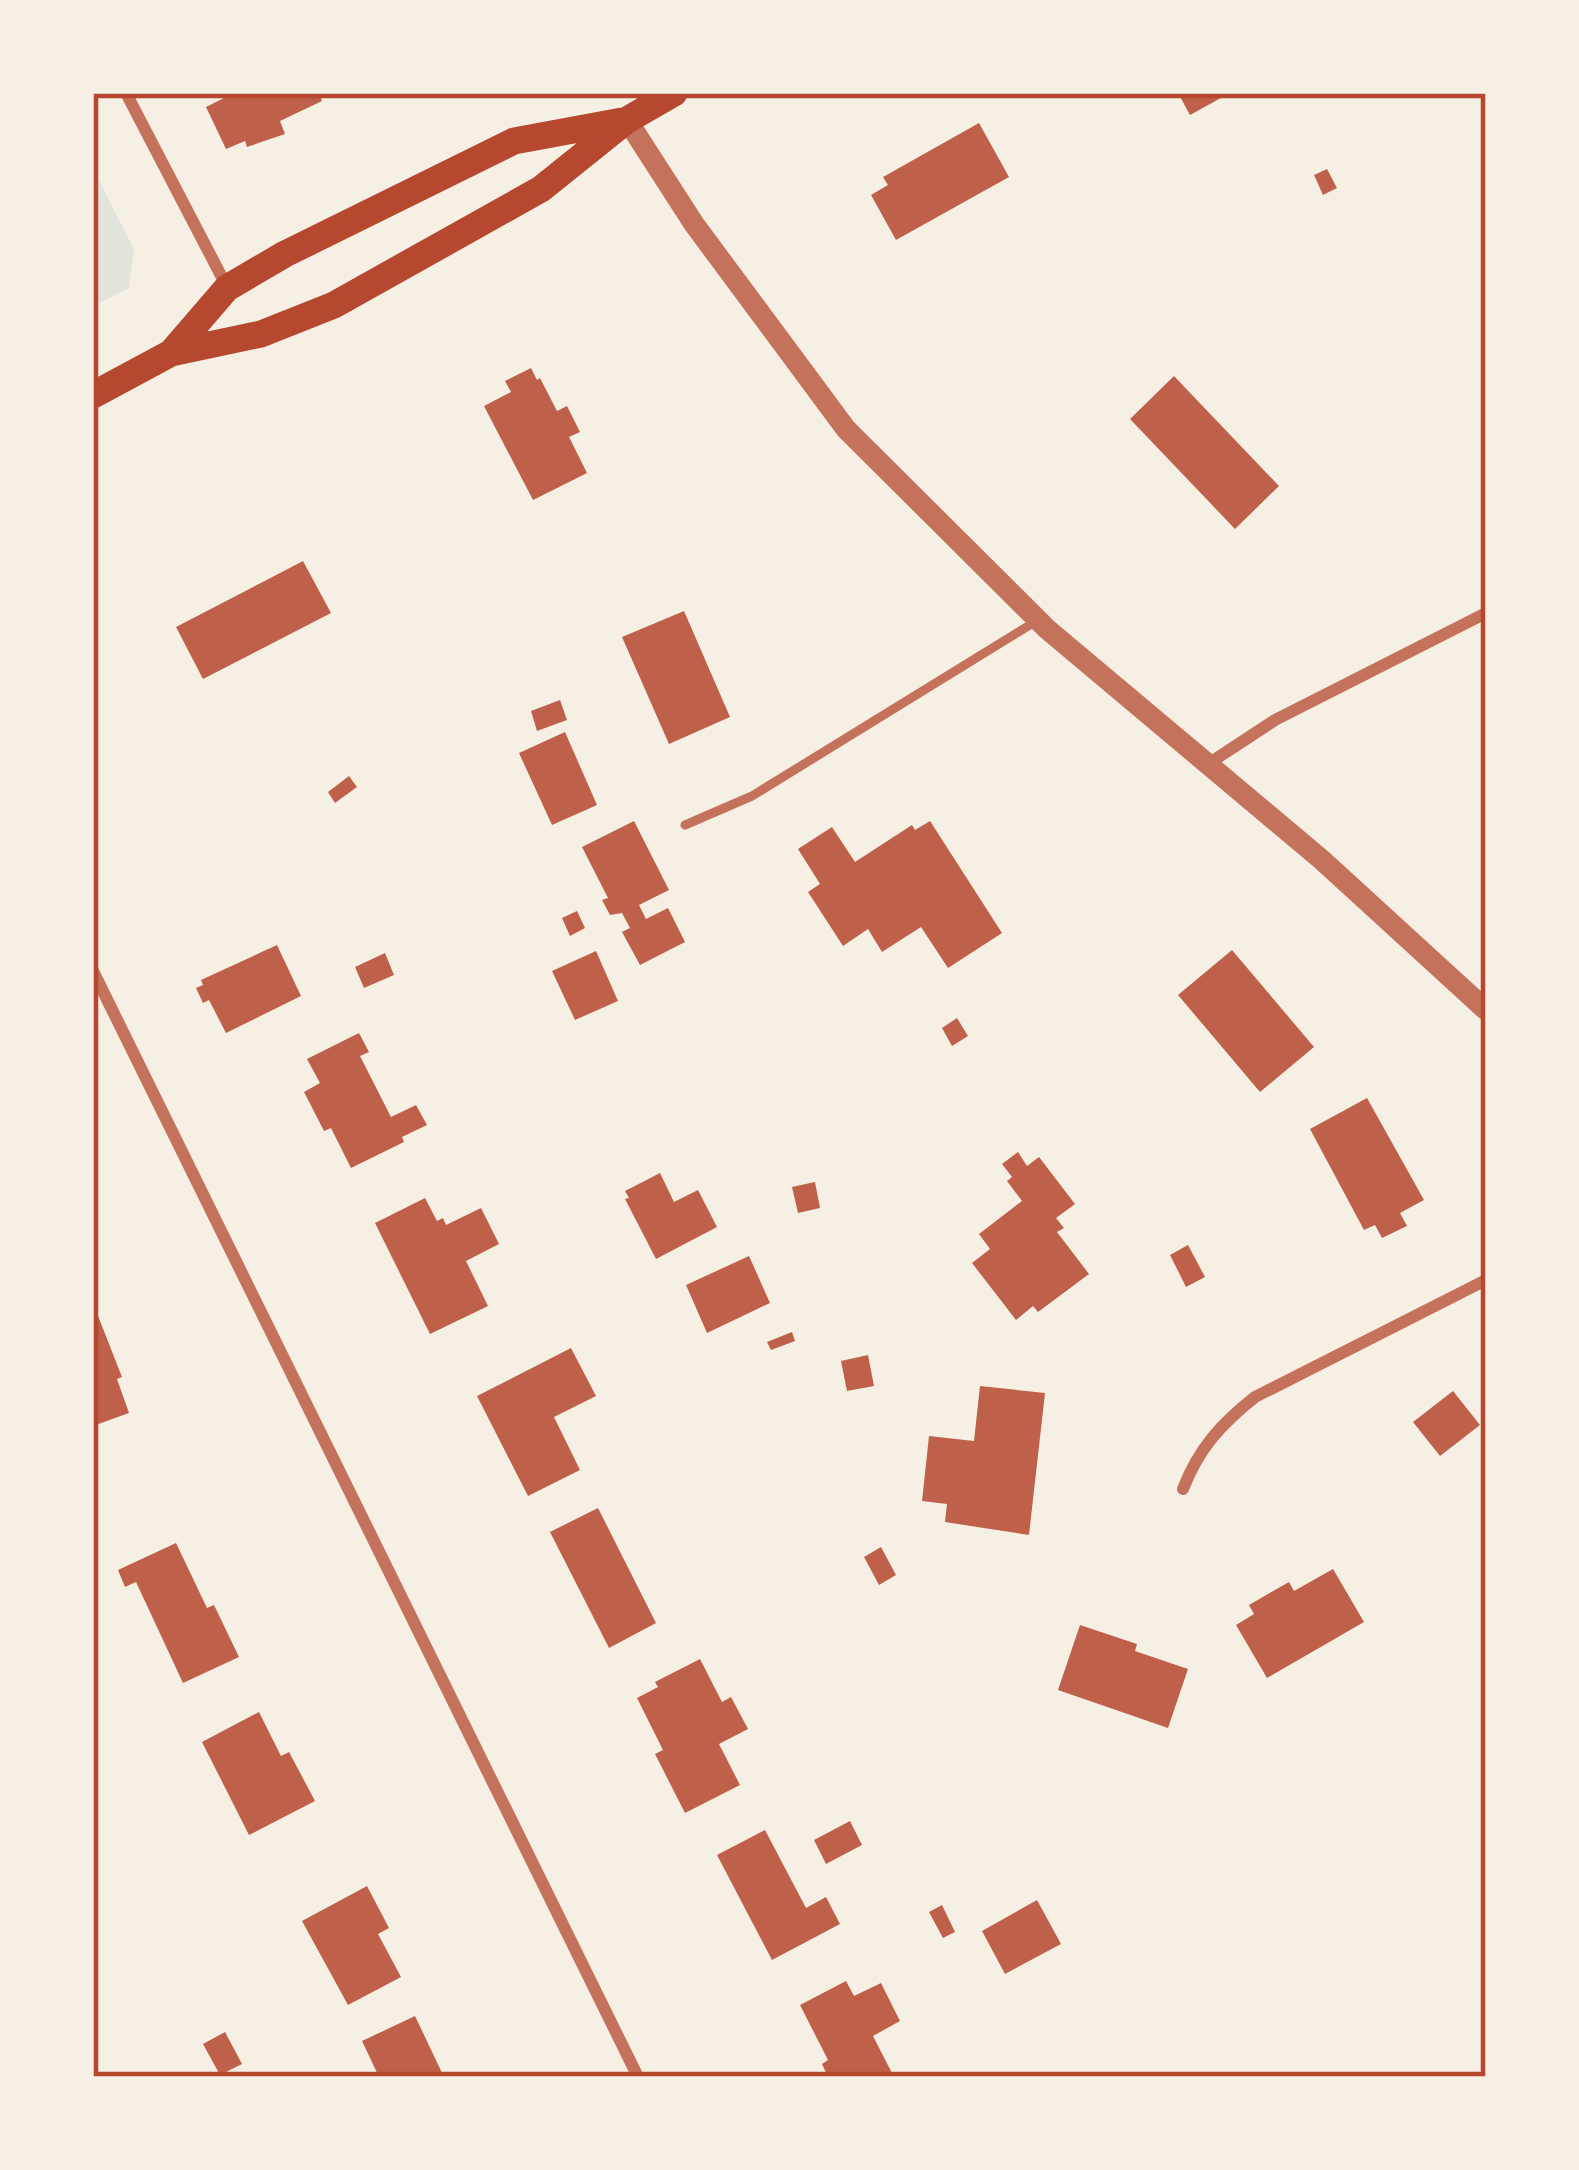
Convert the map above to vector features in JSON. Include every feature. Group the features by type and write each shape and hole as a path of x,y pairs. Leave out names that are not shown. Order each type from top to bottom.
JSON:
{"main road":[{"path":"93,395 171,352 261,334 334,304 541,189 627,120 674,93"},
{"path":"171,352 227,288 285,254 514,141 627,120"}],"street":[{"path":"126,93 227,288"},
{"path":"627,120 694,224 845,429 1038,620 1322,860 1486,1010"},
{"path":"1208,764 1275,720 1486,613"},
{"path":"93,971 638,2077"},
{"path":"1183,1489 1196,1456 1222,1423 1255,1397 1486,1280"}],"lane":[{"path":"685,825 752,796 1038,620"}],"shaded area":[{"path":"93,169 134,249 129,288 93,306"}],"building":[{"path":"224,93 319,93 322,101 280,121 285,134 226,149 206,107 226,97"},
{"path":"1178,93 1230,93 1190,115"},
{"path":"979,123 1009,177 896,240 871,195 888,185 883,177"},
{"path":"1327,169 1337,188 1323,195 1314,175"},
{"path":"531,368 557,411 567,406 580,432 569,437 587,473 533,500 484,406 511,392 505,381"},
{"path":"1174,376 1279,486 1235,529 1130,419"},
{"path":"303,561 331,613 203,679 176,627"},
{"path":"684,611 730,717 669,744 622,637"},
{"path":"560,700 567,720 537,731 531,711"},
{"path":"565,732 597,805 552,825 519,753"},
{"path":"349,776 357,787 335,803 328,792"},
{"path":"634,821 669,890 639,905 646,919 668,908 685,942 640,965 622,932 630,928 622,913 610,915 602,900 608,898 582,847"},
{"path":"930,821 1002,933 948,968 921,927 882,952 868,929 843,946 808,892 820,884 798,849 832,827 855,862 912,825 915,830"},
{"path":"577,911 585,928 570,936 562,918"},
{"path":"277,945 301,996 226,1033 209,1000 203,1003 196,988 203,985 201,980"},
{"path":"1232,950 1314,1047 1260,1092 1178,995"},
{"path":"596,951 618,1001 575,1020 552,971"},
{"path":"385,953 394,975 364,988 355,967"},
{"path":"957,1018 968,1036 952,1046 942,1028"},
{"path":"359,1033 369,1052 360,1056 391,1117 416,1105 427,1125 351,1168 331,1128 324,1131 304,1092 320,1083 307,1059"},
{"path":"1367,1098 1424,1200 1400,1213 1407,1226 1382,1238 1375,1225 1364,1230 1310,1129"},
{"path":"1018,1152 1027,1166 1039,1157 1075,1204 1056,1218 1064,1228 1057,1232 1089,1274 1038,1312 1033,1306 1016,1320 972,1263 990,1249 979,1234 1022,1201 1007,1181 1012,1177 1002,1164"},
{"path":"660,1173 674,1202 698,1190 717,1227 656,1259 625,1191"},
{"path":"815,1182 820,1208 798,1213 792,1187"},
{"path":"425,1198 437,1221 443,1218 446,1225 481,1208 499,1244 466,1261 488,1306 430,1334 375,1223"},
{"path":"1188,1245 1205,1277 1186,1287 1170,1255"},
{"path":"749,1256 770,1303 707,1333 686,1285"},
{"path":"93,1303 122,1377 117,1379 129,1413 93,1426"},
{"path":"792,1332 795,1341 771,1350 767,1342"},
{"path":"571,1348 596,1396 554,1417 580,1470 528,1496 477,1396"},
{"path":"868,1355 874,1386 847,1391 841,1361"},
{"path":"980,1386 1045,1393 1029,1535 945,1522 947,1504 922,1501 929,1436 974,1441"},
{"path":"1453,1391 1480,1425 1440,1456 1413,1422"},
{"path":"598,1508 656,1623 609,1648 550,1532"},
{"path":"176,1543 207,1608 214,1605 239,1657 183,1683 136,1582 125,1587 118,1570"},
{"path":"881,1547 896,1575 879,1585 864,1557"},
{"path":"1333,1569 1364,1622 1267,1678 1236,1625 1254,1614 1249,1605 1268,1594 1289,1582 1294,1591"},
{"path":"1080,1625 1137,1644 1135,1651 1188,1669 1168,1728 1058,1690"},
{"path":"700,1659 722,1702 731,1697 748,1729 719,1744 740,1785 685,1813 655,1754 663,1750 637,1698 658,1687 655,1682"},
{"path":"259,1712 281,1756 289,1752 315,1801 249,1835 202,1742"},
{"path":"850,1821 862,1845 826,1864 814,1840"},
{"path":"765,1830 806,1908 826,1897 840,1924 772,1960 717,1855"},
{"path":"367,1886 389,1928 378,1934 401,1977 348,2005 302,1921"},
{"path":"1037,1900 1061,1944 1005,1974 982,1931"},
{"path":"942,1905 955,1932 943,1938 929,1912"},
{"path":"846,1981 854,1996 881,1983 900,2021 873,2036 894,2077 828,2077 822,2064 828,2060 800,2005"},
{"path":"415,2016 444,2077 379,2077 362,2041"},
{"path":"225,2032 242,2064 220,2075 203,2044"}]}
